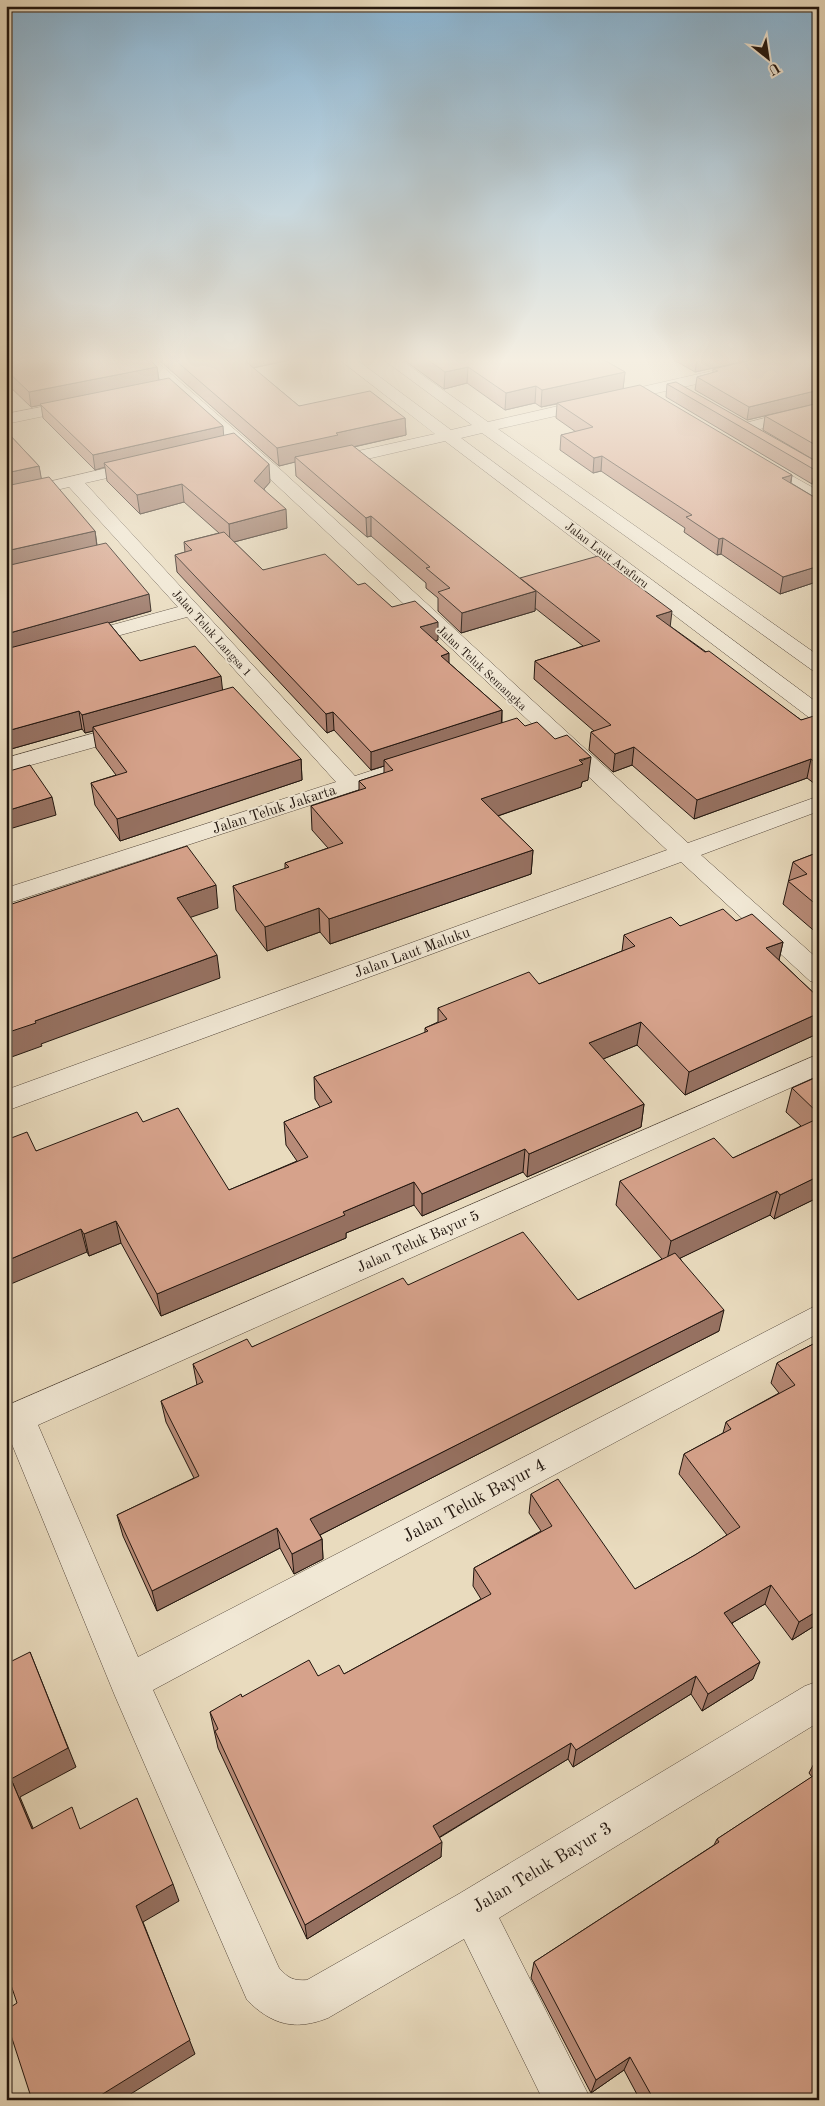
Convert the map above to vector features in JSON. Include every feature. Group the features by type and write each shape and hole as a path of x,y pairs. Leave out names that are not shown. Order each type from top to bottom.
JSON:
{"street":[{"name":"Jalan Teluk Semangka","path":"263,458 285,472 543,724 819,975"},
{"path":"313,466 346,458"},
{"name":"Jalan Laut Arafuru","path":"477,458 819,714"},
{"path":"530,458 819,666"},
{"path":"752,458 819,498"},
{"path":"6,496 160,461"},
{"name":"Jalan Teluk Langsa 1","path":"73,481 124,549 191,610 255,693 350,784"},
{"path":"6,660 191,610"},
{"path":"6,766 150,724"},
{"path":"516,732 543,724"},
{"name":"Jalan Teluk Jakarta","path":"6,896 415,764"},
{"name":"Jalan Laut Maluku","path":"6,1100 819,803"},
{"name":"Jalan Teluk Bayur 5","path":"12,1420 819,1064"},
{"name":"Jalan Teluk Bayur 4","path":"129,1682 819,1317"},
{"path":"12,1420 129,1682"},
{"name":"Jalan Teluk Bayur 3","path":"129,1682 263,1984 279,2000 292,2004 312,2002 472,1910 819,1700"},
{"path":"472,1910 568,2100"}],"building":[{"path":"6,458 32,458 39,466 6,473"},
{"path":"124,458 263,458 269,464 254,481 286,509 229,524 182,484 137,495 104,463"},
{"path":"296,458 369,458 536,591 462,613 438,592 450,588 426,568 430,567 371,516 366,518"},
{"path":"605,458 764,458 792,475 782,478 819,500 819,566 783,577 723,538 719,539 686,517 692,515"},
{"path":"795,458 811,458 819,463 819,469 815,470"},
{"path":"49,477 95,531 6,551 6,486"},
{"path":"224,532 263,570 325,554 358,585 365,583 392,607 415,601 438,622 420,627 449,653 441,656 502,710 371,752 333,712 326,714 175,555 192,550 184,542"},
{"path":"106,543 149,594 6,634 6,566"},
{"path":"598,556 672,611 656,616 705,652 709,651 801,720 817,715 819,717 819,766 811,759 697,800 634,747 615,754 591,732 611,725 535,661 600,641 520,578"},
{"path":"108,622 140,661 195,646 221,676 82,715 79,711 7,731 6,649"},
{"path":"233,687 301,759 117,819 91,783 127,772 93,727"},
{"path":"517,718 525,726 537,722 555,739 567,735 591,757 579,760 583,764 481,799 533,850 329,919 319,908 265,927 233,886 289,867 285,863 343,843 311,806 366,788 359,781 393,770 384,760"},
{"path":"30,765 52,797 6,811 6,772"},
{"path":"187,846 216,885 177,898 217,955 6,1033 6,906"},
{"path":"819,852 819,907 788,881 807,874 793,862"},
{"path":"723,909 736,921 752,914 783,942 766,948 819,998 819,1013 689,1072 641,1022 589,1043 644,1104 529,1154 525,1149 422,1194 414,1182 343,1212 345,1215 157,1294 116,1221 84,1234 81,1229 6,1261 6,1140 27,1132 36,1151 137,1112 143,1122 178,1108 229,1190 308,1157 284,1122 332,1102 314,1077 428,1031 425,1028 447,1019 438,1008 529,972 539,984 635,946 624,935 671,917 680,926"},
{"path":"819,1076 819,1114 792,1088"},
{"path":"819,1118 819,1176 780,1195 777,1191 671,1241 620,1181 714,1138 733,1158"},
{"path":"523,1232 578,1300 675,1253 724,1310 310,1519 322,1539 292,1554 277,1528 152,1591 117,1515 199,1476 161,1401 203,1382 193,1364 247,1339 252,1347 403,1278 408,1285"},
{"path":"819,1341 819,1610 799,1622 771,1585 724,1613 760,1662 708,1694 696,1676 576,1750 571,1743 433,1826 442,1842 305,1925 215,1731 218,1729 210,1712 241,1694 242,1697 309,1660 318,1676 339,1665 344,1674 491,1594 474,1568 552,1526 531,1494 558,1479 635,1589 695,1555 740,1527 684,1454 731,1429 726,1422 795,1385 777,1363"},
{"path":"30,1652 68,1748 11,1779 32,1829 72,1807 80,1829 137,1798 173,1884 136,1906 190,2040 93,2100 32,2100 6,2020 6,2010 17,2003 6,1970 6,1664"},
{"path":"819,1772 819,2100 654,2100 630,2057 596,2080 534,1962 719,1842 717,1839"}]}
